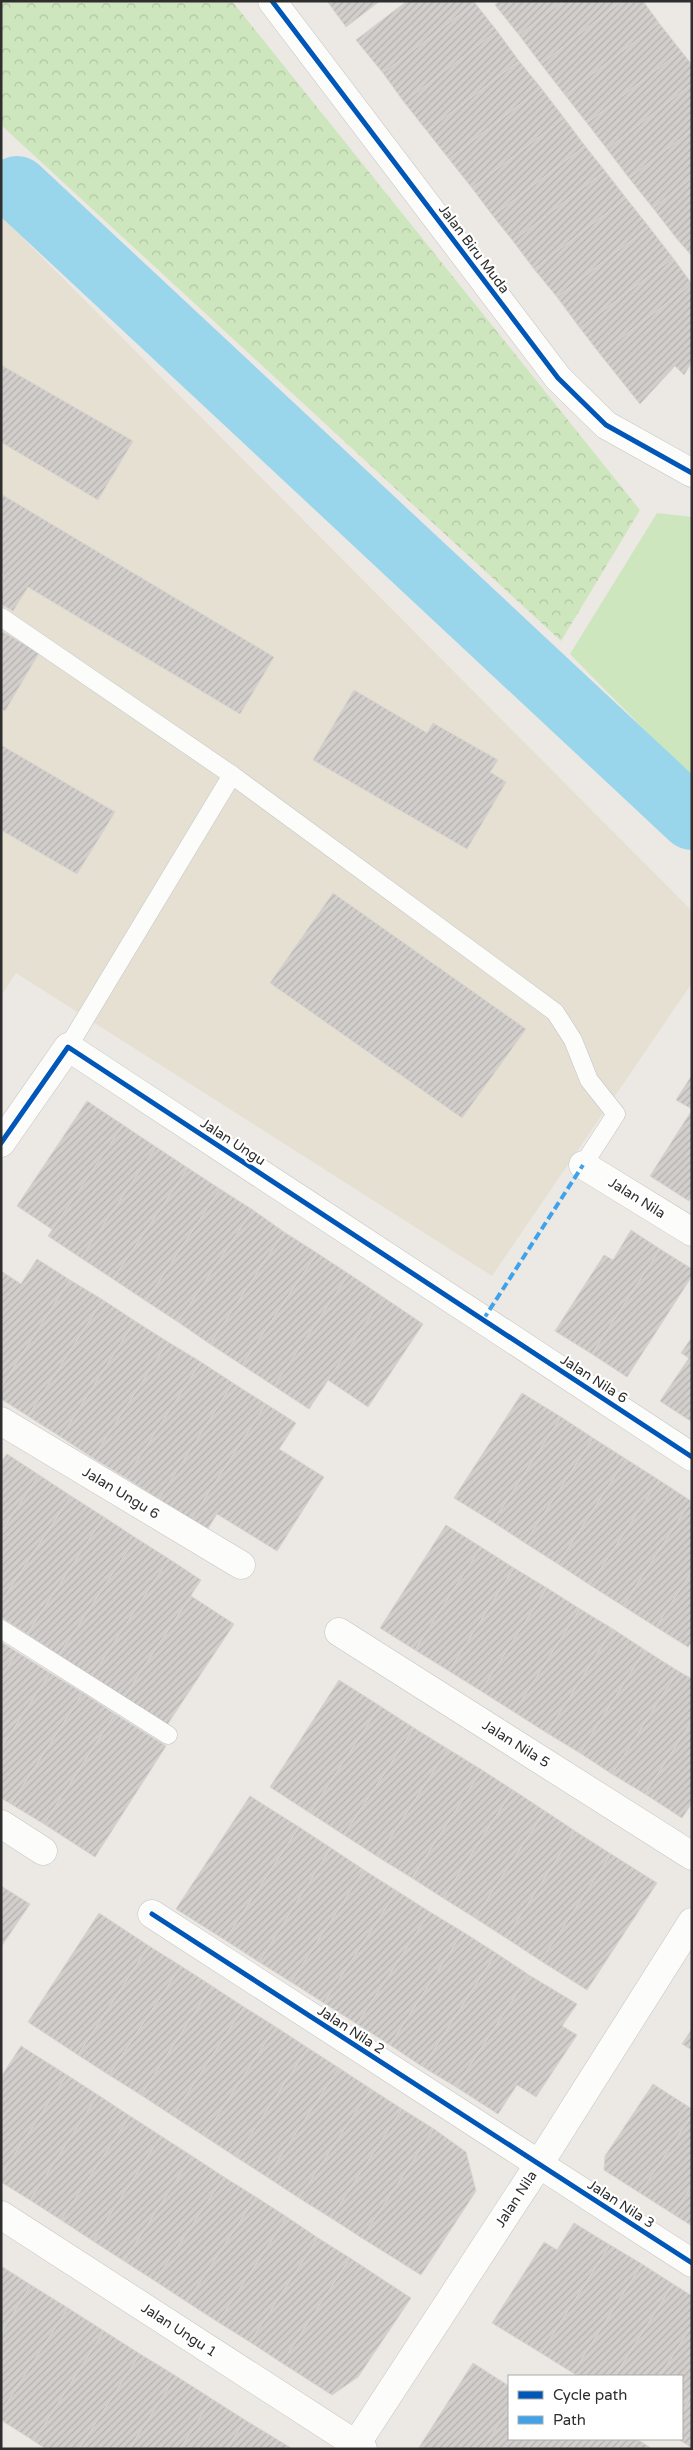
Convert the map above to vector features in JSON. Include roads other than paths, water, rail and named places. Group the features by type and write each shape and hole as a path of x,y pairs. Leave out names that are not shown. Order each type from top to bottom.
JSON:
{"street":[{"name":"Jalan Biru Muda","path":"272,1 558,378 606,425 692,473"},
{"path":"1,1143 68,1047"},
{"name":"Jalan Ungu","path":"68,1047 483,1320"},
{"name":"Jalan Nila","path":"583,1165 692,1232"},
{"name":"Jalan Nila 6","path":"483,1320 692,1457"},
{"name":"Jalan Ungu 6","path":"1,1421 241,1565"},
{"name":"Jalan Nila 5","path":"339,1632 692,1856"},
{"path":"1,1824 42,1851"},
{"name":"Jalan Nila 2","path":"152,1914 539,2164"},
{"name":"Jalan Nila","path":"357,2447 692,1922"},
{"name":"Jalan Nila 3","path":"539,2164 692,2263"},
{"name":"Jalan Ungu 1","path":"1,2215 357,2447"}],"lane":[{"path":"1,617 232,775 555,1012 573,1040 589,1080 616,1114 583,1165"},
{"path":"68,1047 232,775"},
{"path":"1,1629 168,1735"}],"waterway":[{"path":"1,169 17,188"},
{"path":"17,188 692,818"}]}
